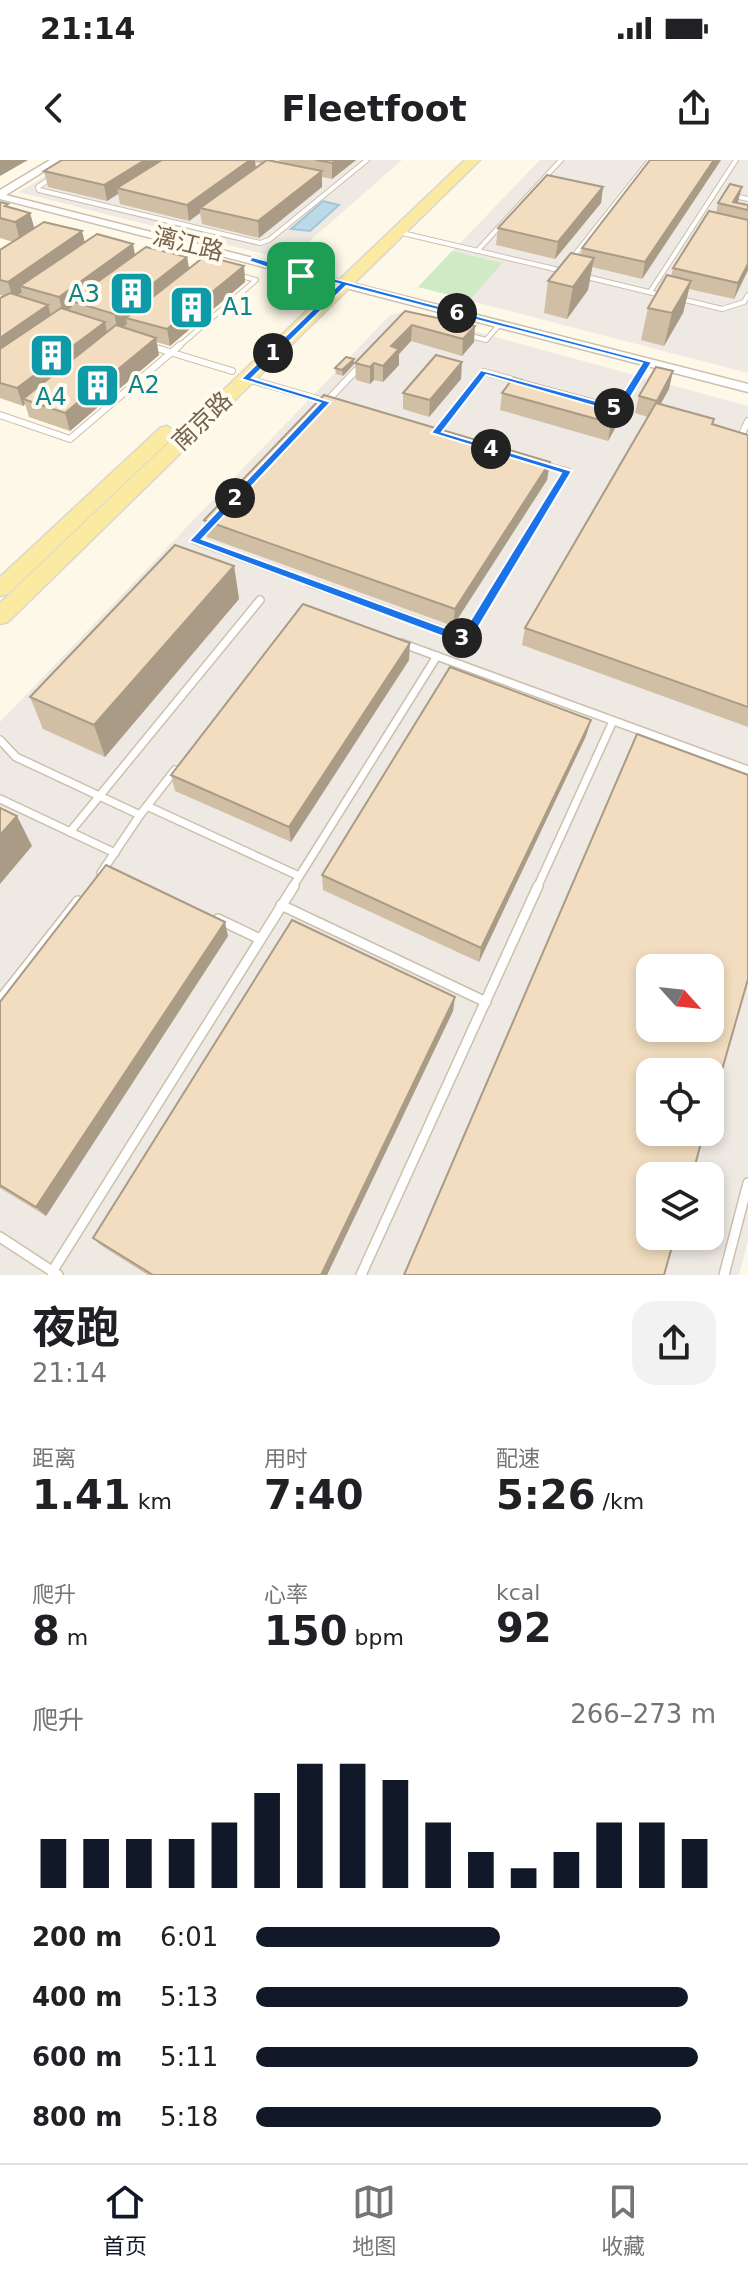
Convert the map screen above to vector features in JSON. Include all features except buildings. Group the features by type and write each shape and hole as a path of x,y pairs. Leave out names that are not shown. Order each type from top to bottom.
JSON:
{"main road":[{"name":"南京路","path":"0,616 458,160"},
{"name":"南京路","path":"0,589 239,375 303,305 398,232 473,160"}],"street":[{"path":"0,195 57,160"},
{"name":"漓江路","path":"0,195 748,388"},
{"path":"252,260 309,280 314,288 303,305"}],"lane":[{"path":"55,175 38,187 39,190 260,243 269,240 367,160"},
{"path":"477,251 561,160"},
{"path":"562,271 650,160"},
{"path":"650,292 736,160"},
{"path":"323,182 336,185"},
{"path":"715,192 748,199"},
{"path":"107,207 119,199"},
{"path":"189,227 200,219"},
{"path":"697,220 710,223"},
{"path":"398,232 722,309 744,302 748,295"},
{"path":"0,415 70,439 256,280 227,272"},
{"path":"461,333 486,340 500,324"},
{"path":"146,344 341,406"},
{"path":"315,413 370,356"},
{"path":"603,405 618,410 647,362"},
{"path":"436,433 484,372 529,384"},
{"path":"14,420 26,411"},
{"path":"728,432 745,437 748,421"},
{"path":"423,430 450,438"},
{"path":"217,518 195,541 465,639 567,471 538,463"},
{"path":"70,832 260,600"},
{"path":"392,640 748,770"},
{"path":"0,1237 55,1273 437,656"},
{"path":"361,1275 613,721"},
{"path":"1,742 16,757 140,815"},
{"path":"97,878 186,756"},
{"path":"0,799 115,853"},
{"path":"147,806 299,876"},
{"path":"106,866 120,873"},
{"path":"0,1000 87,890"},
{"path":"281,905 486,1002"},
{"path":"204,913 260,939"},
{"path":"724,1275 748,1183"}],"shaded area":[{"path":"72,160 402,160 288,260 19,192"},
{"path":"540,160 748,160 748,373 418,287"},
{"path":"404,312 748,406 748,1240 739,1275 0,1275 0,722 390,315"}],"green space":[{"path":"452,251 502,263 470,300 418,287"}],"water":[{"path":"323,201 339,205 310,231 291,229"}],"place":[{"name":"A3","path":"131,294"},
{"name":"A1","path":"191,307"},
{"name":"A4","path":"51,355"},
{"name":"A2","path":"97,385"}],"route":[{"path":"301,276 252,260 330,279 647,362 618,410 484,372 436,433 567,471 465,639 195,541 326,402 246,379 345,283 330,279 303,305 314,288 309,280 301,276"}]}
